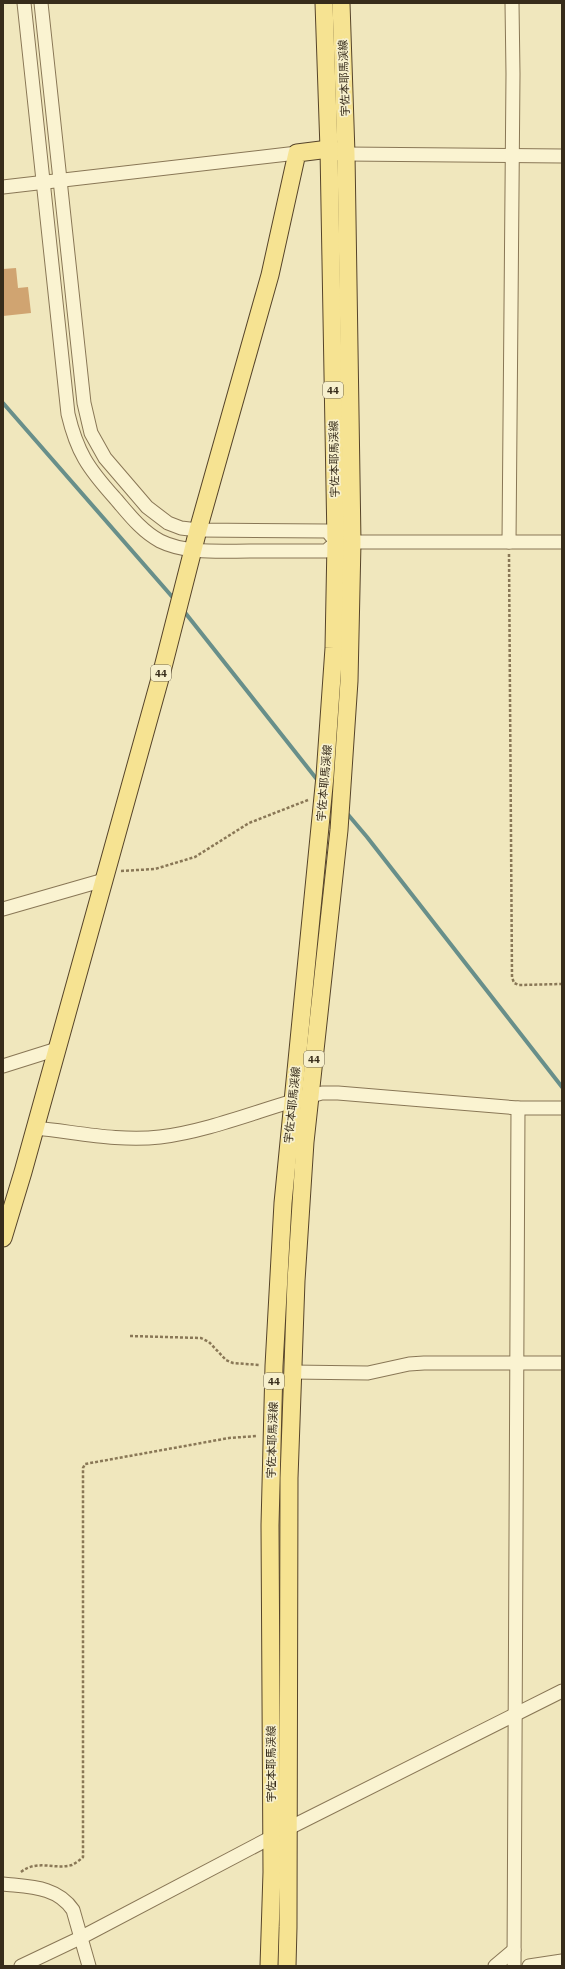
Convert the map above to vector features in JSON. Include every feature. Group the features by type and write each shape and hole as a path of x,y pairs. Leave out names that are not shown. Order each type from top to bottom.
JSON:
{"main road":[{"name":"宇佐本耶馬渓線","path":"287,1966 289,1828 289,1478 292,1372 301,1208 310,1096 339,830 349,675 324,3"},
{"name":"宇佐本耶馬渓線","path":"269,1966 272,1838 270,1533 271,1437 274,1366 283,1203 325,776 333,655 344,542 346,154 341,3"},
{"path":"297,153 329,149 346,154"},
{"name":"44","path":"3,1238 57,1049 198,530 270,275 297,153"}],"street":[{"path":"24,3 68,414 77,446 94,475 140,527 165,543 193,550 326,551 344,542 562,542"},
{"path":"41,3 84,403 91,432 105,458 147,507 173,525 198,530 327,531 344,542"},
{"path":"509,542 512,3"},
{"path":"3,187 297,153"},
{"path":"346,154 512,157 562,156"},
{"path":"3,909 105,875"},
{"path":"3,1066 57,1049"},
{"path":"35,1128 119,1138 159,1137 198,1129 322,1093 338,1093 518,1108 562,1108"},
{"path":"514,1966 518,1108"},
{"path":"292,1372 358,1374 378,1372 416,1363 562,1363"},
{"path":"22,1966 80,1938 289,1828 562,1690"},
{"path":"9,1885 43,1889 63,1899 72,1910 89,1966"},
{"path":"495,1966 514,1950"},
{"path":"529,1966 562,1961"}],"path":[{"path":"509,542 512,976 514,983 519,985 562,984"},
{"path":"105,875 155,869 178,863 200,854 236,830 261,817 323,796"},
{"path":"130,1336 201,1338 209,1342 226,1360 233,1363 274,1366"},
{"path":"9,1885 26,1868 37,1865 72,1865 83,1857 83,1468 85,1464 229,1438 271,1437"}],"building":[{"path":"16,268 18,288 28,287 31,313 3,316 3,269"}],"waterway":[{"path":"3,403 175,600"},
{"path":"183,610 319,782"},
{"path":"345,811 367,837 562,1087"}]}
